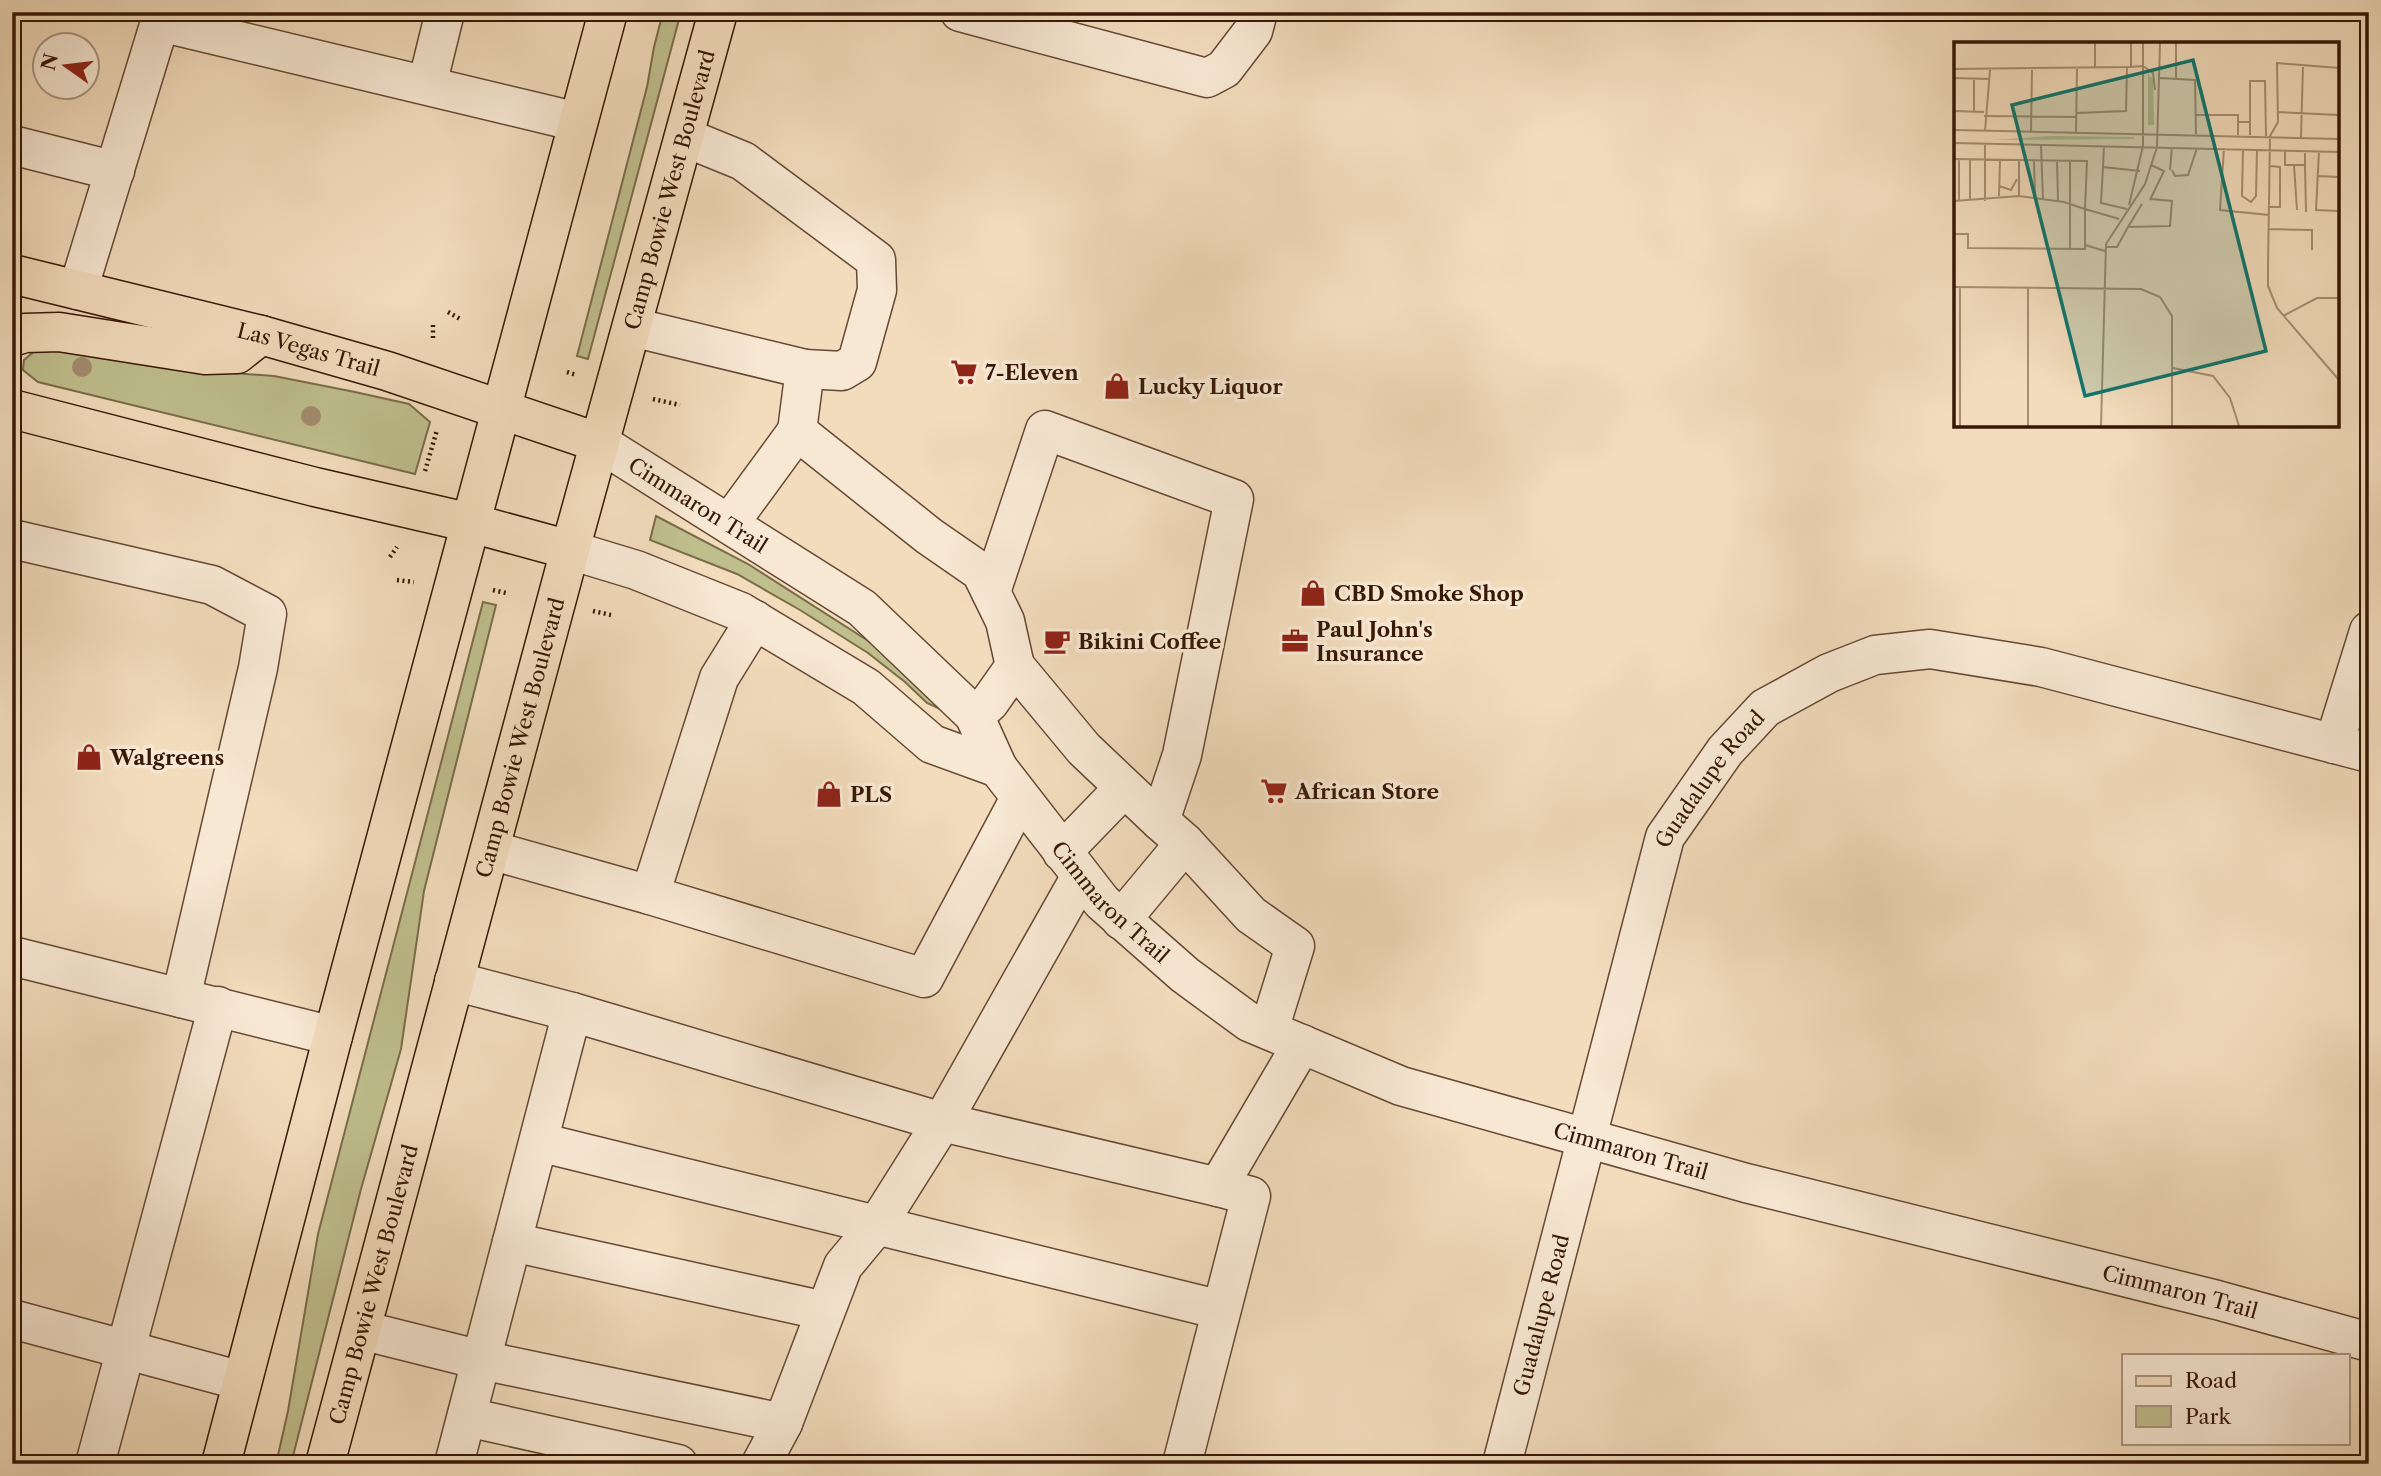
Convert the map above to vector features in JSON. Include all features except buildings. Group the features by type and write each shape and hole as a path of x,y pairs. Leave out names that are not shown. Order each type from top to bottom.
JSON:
{"main road":[{"path":"221,1464 608,12"},
{"name":"Camp Bowie West Boulevard","path":"325,1464 570,550 718,12"},
{"name":"Las Vegas Trail","path":"12,274 261,335 387,371 600,443"},
{"path":"12,337 25,333 59,332 205,355 237,354 261,335"},
{"path":"12,409 570,550"}],"street":[{"path":"426,85 445,12"},
{"path":"960,12 1208,78 1224,69 1253,31 1258,12"},
{"path":"78,290 160,22 579,122"},
{"path":"632,327 805,369 842,371 857,362 877,290 876,260 743,161 684,136"},
{"path":"12,145 115,171"},
{"path":"729,524 797,431 805,369"},
{"path":"990,592 1045,430 1234,499 1182,755 1173,832 1121,919"},
{"path":"797,431 929,536 981,572 1005,621 1015,666 1084,749 1173,832 1251,915 1295,946 1286,1037 1218,1187"},
{"name":"Cimmaron Trail","path":"600,443 862,608 974,715 1009,783 1102,902 1185,975 1249,1021 1401,1086 1746,1184 2217,1300 2369,1342"},
{"path":"12,539 212,585 267,614 258,668 181,998"},
{"path":"490,850 924,978 1009,783 932,744 866,687 741,612 636,570 570,550"},
{"path":"650,895 719,678 755,620"},
{"path":"2352,749 2369,631"},
{"name":"Guadalupe Road","path":"1502,1464 1665,837 1725,751 1765,708 1829,673 1875,655 1930,649 2041,667 2352,749"},
{"path":"974,715 989,703 1015,666"},
{"path":"761,1464 783,1423 843,1266 877,1224 942,1122 1072,864 1124,788"},
{"path":"12,956 333,1036"},
{"path":"454,981 572,1012 942,1122 1251,1196 1182,1464"},
{"path":"95,1464 218,1006"},
{"path":"454,1464 572,1012"},
{"path":"538,1142 1221,1310"},
{"path":"512,1242 825,1311"},
{"path":"12,1319 242,1381"},
{"path":"361,1330 481,1360 783,1423"},
{"path":"467,1417 678,1464"}],"path":[{"path":"448,312 460,319"},
{"path":"433,325 433,338"},
{"path":"649,398 680,405"},
{"path":"424,475 439,425"},
{"path":"397,580 415,582"},
{"path":"592,611 611,615"}],"green space":[{"path":"663,12 681,12 588,359 577,356 647,87"},
{"path":"71,346 206,371 274,376 409,404 430,422 415,474 38,382 23,370 24,360 37,349"},
{"path":"656,516 748,564 881,649 935,700 938,708 927,703 868,653 800,610 737,574 650,540"},
{"path":"483,602 496,605 424,891 401,1049 361,1189 291,1464 276,1464 288,1411 318,1234"}],"place":[{"name":"7-Eleven","path":"964,372"},
{"name":"Lucky Liquor","path":"1117,386"},
{"name":"CBD Smoke Shop","path":"1313,593"},
{"name":"Bikini Coffee","path":"1057,641"},
{"name":"Paul John's Insurance","path":"1295,641"},
{"name":"Walgreens","path":"89,757"},
{"name":"African Store","path":"1274,791"},
{"name":"PLS","path":"829,794"}]}
